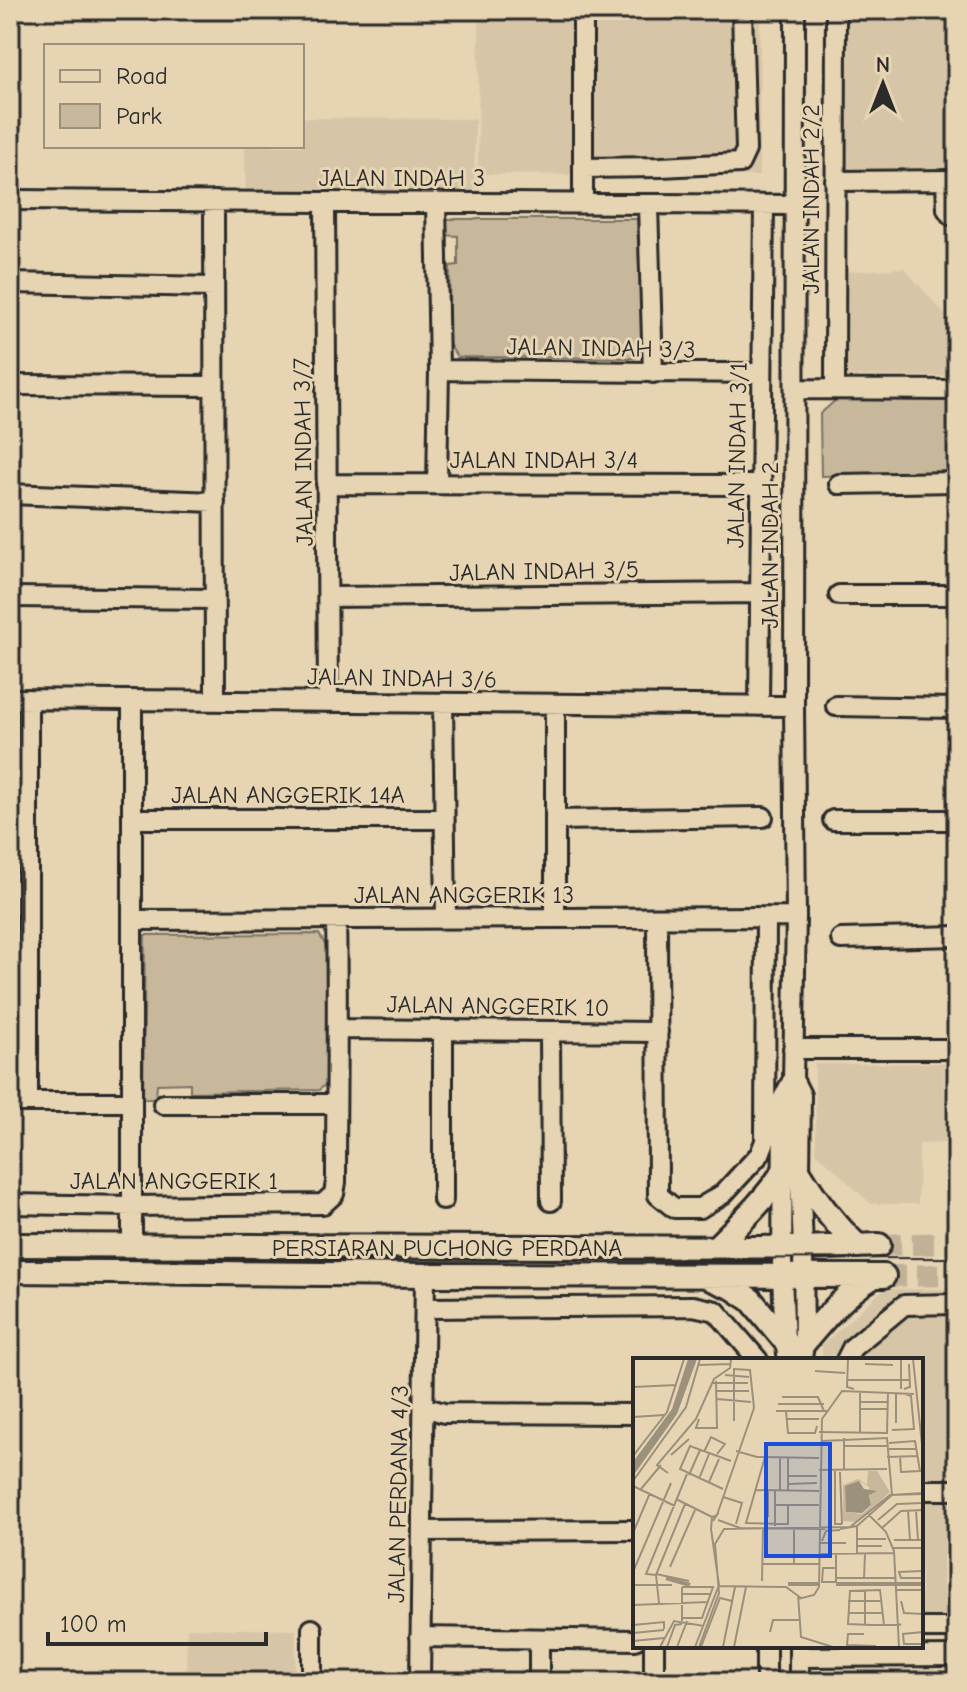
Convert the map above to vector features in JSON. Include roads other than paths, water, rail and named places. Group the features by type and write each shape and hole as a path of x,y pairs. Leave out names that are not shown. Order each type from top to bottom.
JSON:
{"main road":[{"name":"PERSIARAN PUCHONG PERDANA","path":"10,1245 869,1246 838,1227 791,1172"},
{"path":"716,1247 791,1172"},
{"name":"PERSIARAN PUCHONG PERDANA","path":"10,1271 879,1276 853,1289 795,1351"},
{"path":"704,1276 733,1288 751,1300 795,1351"}],"street":[{"path":"583,10 583,203"},
{"path":"583,168 740,163 746,150 742,10"},
{"name":"JALAN INDAH 2","path":"795,10 796,917 793,1079 783,1098 791,1172 795,1351"},
{"name":"JALAN INDAH 2/2","path":"835,389 836,10"},
{"path":"835,181 951,180 947,209 957,217"},
{"name":"JALAN INDAH 3","path":"10,200 794,205"},
{"path":"214,201 215,701"},
{"name":"JALAN INDAH 3/7","path":"325,202 328,702"},
{"path":"436,202 439,370 437,483"},
{"path":"648,205 653,373"},
{"name":"JALAN INDAH 3/1","path":"759,706 764,205"},
{"path":"10,283 214,287"},
{"name":"JALAN INDAH 3/3","path":"439,370 762,373"},
{"path":"10,385 214,386"},
{"path":"795,389 957,390"},
{"path":"839,484 957,482"},
{"name":"JALAN INDAH 3/4","path":"326,484 761,485"},
{"path":"10,494 215,502"},
{"name":"JALAN INDAH 3/5","path":"329,597 760,593"},
{"path":"839,595 957,595"},
{"path":"10,597 215,599"},
{"path":"19,699 19,1102 132,1102"},
{"name":"JALAN INDAH 3/6","path":"19,699 794,706"},
{"path":"132,700 132,1245"},
{"path":"443,703 446,918"},
{"path":"555,704 555,918"},
{"path":"836,706 957,708"},
{"path":"555,820 763,817"},
{"name":"JALAN ANGGERIK 14A","path":"132,819 444,819"},
{"path":"833,820 957,820"},
{"path":"657,919 658,1195 674,1208 700,1208 723,1194 760,1154 765,1141 766,917"},
{"name":"JALAN ANGGERIK 13","path":"132,920 796,917"},
{"path":"163,1104 336,1104 336,919"},
{"path":"841,939 957,936"},
{"name":"JALAN ANGGERIK 10","path":"338,1029 658,1032"},
{"path":"443,1030 443,1200"},
{"path":"550,1031 551,1201"},
{"path":"793,1049 957,1049"},
{"name":"JALAN ANGGERIK 1","path":"10,1204 323,1204 334,1194 336,1182 336,1104"},
{"name":"JALAN PERDANA 4/3","path":"420,1682 425,1275"},
{"path":"847,1358 852,1348 904,1305 957,1304"},
{"path":"425,1308 693,1306 716,1311 756,1358"},
{"path":"424,1407 444,1413 633,1414"},
{"path":"923,1490 957,1490"},
{"path":"422,1531 633,1530"},
{"path":"923,1628 957,1628"},
{"path":"312,1629 312,1682"},
{"path":"420,1637 633,1640"},
{"path":"539,1639 539,1682"},
{"path":"654,1648 654,1682"},
{"path":"766,1648 766,1682"},
{"path":"799,1682 799,1652 957,1656"}],"tunnel":[{"path":"879,1245 957,1243"},
{"path":"884,1276 957,1275"}],"tram line":[{"path":"10,1260 957,1258"}]}
